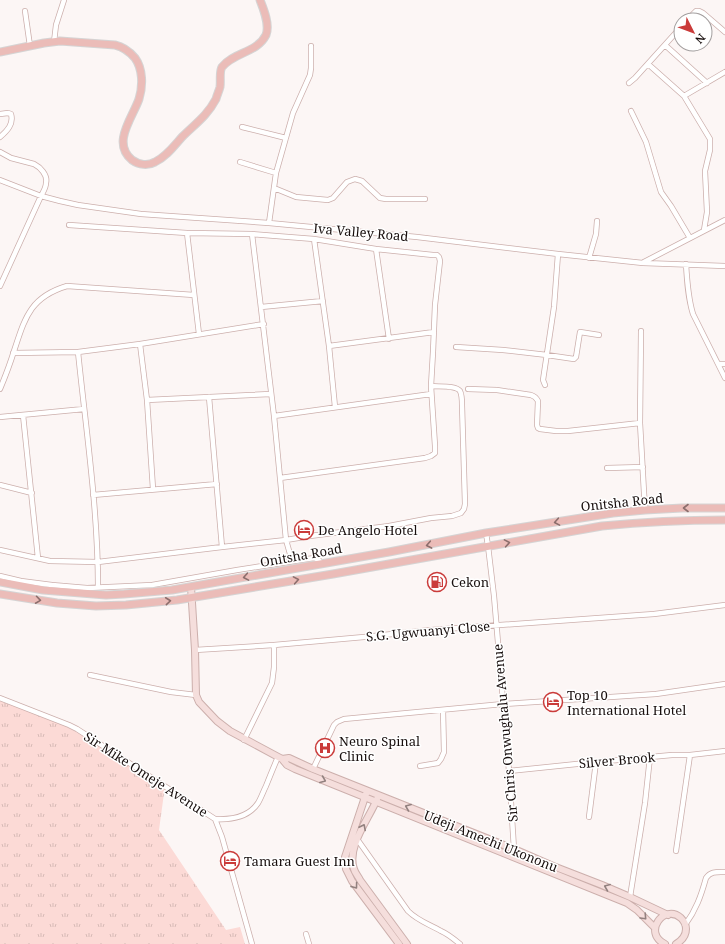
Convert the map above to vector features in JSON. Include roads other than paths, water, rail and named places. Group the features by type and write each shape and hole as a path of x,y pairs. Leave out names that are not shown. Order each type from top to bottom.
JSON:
{"main road":[{"path":"0,52 64,41 115,46 127,49 138,62 141,70 141,85 139,99 126,128 123,143 126,153 132,159 138,163 151,164 165,155 209,111 220,87 220,70 223,66 239,54 254,48 263,40 267,33 267,27 260,0"},
{"name":"Onitsha Road","path":"0,582 44,590 106,595 172,590 389,552 486,533 613,513 682,508 725,508"},
{"name":"Onitsha Road","path":"0,594 57,603 96,606 126,606 178,600 333,574 602,526 691,520 725,520"},
{"path":"191,587 196,696 199,702 217,721 230,731 244,740 280,758 287,765 366,794 345,857 346,869 352,881 399,944"},
{"name":"Udeji Amechi Ukononu","path":"280,758 290,758 366,794 514,849 552,869 627,903 638,910 655,928"},
{"path":"377,798 357,839 352,858 354,869 407,944"},
{"name":"Udeji Amechi Ukononu","path":"377,798 458,835 630,897 668,914 672,914 680,918 685,926"},
{"path":"656,944 656,923 663,916 668,914"},
{"path":"682,944 685,934 685,926"},
{"path":"656,937 665,944"},
{"path":"676,944 684,937"}],"street":[{"path":"54,42 56,25 64,0"},
{"path":"25,11 30,46"},
{"path":"713,22 725,32"},
{"path":"629,83 673,36"},
{"path":"665,45 707,84"},
{"path":"269,223 276,173 293,113 310,75 311,46"},
{"path":"648,64 684,96 710,139 710,150 705,171 707,212 704,230"},
{"path":"684,96 707,84 725,72"},
{"path":"632,111 646,142 661,192 690,238"},
{"path":"0,114 8,113 12,119 9,128 0,137"},
{"path":"242,127 286,138"},
{"path":"0,152 11,158 34,164 44,173 46,179 41,196 0,286"},
{"path":"240,162 276,173"},
{"path":"274,188 296,197 328,200 333,198 348,182 355,179 362,181 380,198 425,199"},
{"name":"Iva Valley Road","path":"0,180 41,196 78,205 141,214 269,223 417,237 589,258 643,263 725,266"},
{"path":"643,263 725,220"},
{"path":"589,258 596,234 597,221"},
{"path":"69,225 187,233 252,234 437,255 439,257 440,261 435,305 430,386 435,446 434,453 425,458 280,478"},
{"path":"187,233 199,334"},
{"path":"252,234 272,394 286,540 292,561"},
{"path":"314,240 329,346 335,407"},
{"path":"376,249 388,339"},
{"path":"545,385 543,380 554,307 558,254"},
{"path":"686,264 690,306 725,378"},
{"path":"0,389 27,316 35,305 49,293 67,286 194,294"},
{"path":"262,306 323,301"},
{"path":"13,353 78,352 140,344 264,324"},
{"path":"641,331 640,423 645,510"},
{"path":"329,346 434,332"},
{"path":"456,347 503,350 574,359 576,357 580,332 599,335"},
{"path":"140,344 147,400 153,489"},
{"path":"78,352 93,495 98,562 98,587"},
{"path":"718,364 725,364"},
{"path":"0,550 50,561 98,562 286,540 389,526 431,518 452,516 461,513 465,504 461,393 456,388 452,387 430,386"},
{"path":"468,390 497,390 534,396 538,401 537,425 538,428 542,429 568,431 640,423"},
{"path":"147,400 272,394"},
{"path":"274,416 431,394"},
{"path":"209,397 222,547"},
{"path":"0,417 84,409"},
{"path":"23,415 38,558"},
{"path":"607,468 643,467"},
{"path":"93,495 217,484"},
{"path":"0,485 32,493"},
{"name":"Sir Chris Onwughalu Avenue","path":"486,533 496,625 514,849"},
{"path":"0,576 21,581 87,588 152,586 314,558 320,560 321,564"},
{"name":"S.G. Ugwuanyi Close","path":"195,650 274,645 431,630 654,614 725,605"},
{"path":"244,740 272,683 274,645"},
{"path":"90,675 196,696"},
{"path":"313,769 334,726 340,720 344,719 363,716 503,704 656,694 725,684"},
{"name":"Sir Mike Omeje Avenue","path":"0,698 69,725 215,819 222,837 252,944"},
{"path":"420,766 438,763 443,756 443,710"},
{"name":"Silver Brook","path":"509,772 596,762 725,751"},
{"path":"676,850 690,755"},
{"path":"630,897 645,803 650,757"},
{"path":"215,819 232,819 246,814 253,809 260,800 280,758"},
{"path":"590,817 596,762"},
{"path":"357,839 408,911 421,921 444,932 460,944"},
{"path":"685,926 700,900 708,875 712,873 725,872"},
{"path":"306,934 309,944"}],"place":[{"name":"De Angelo Hotel","path":"304,530"},
{"name":"Cekon","path":"437,582"},
{"name":"Top 10 International Hotel","path":"553,702"},
{"name":"Neuro Spinal Clinic","path":"325,748"},
{"name":"Tamara Guest Inn","path":"230,861"}]}
